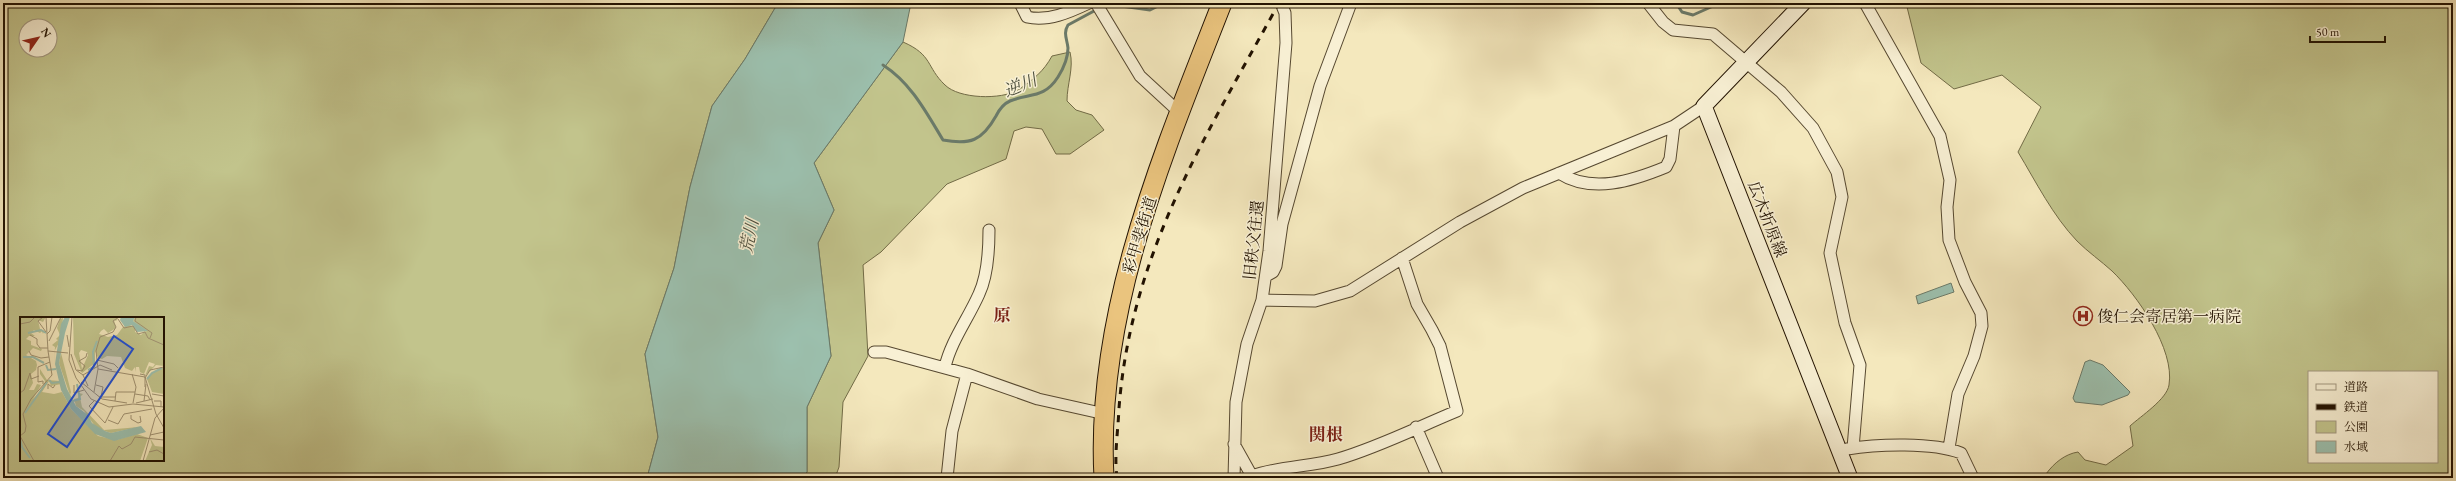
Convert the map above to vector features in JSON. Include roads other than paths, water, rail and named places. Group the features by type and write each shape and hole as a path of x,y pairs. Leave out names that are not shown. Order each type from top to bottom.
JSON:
{"highway":[{"name":"彩甲斐街道","path":"1104,478 1105,414 1118,288 1180,112 1222,3"}],"main road":[{"path":"1704,106 1747,64 1804,3"},
{"name":"広木折原線","path":"1704,106 1846,449 1850,478"}],"street":[{"path":"1020,3 1027,17 1034,18 1064,14 1089,3"},
{"path":"1096,3 1140,76 1180,112"},
{"name":"旧秩父往還","path":"1234,478 1234,443 1240,381 1247,344 1262,300 1266,276 1286,43 1285,13 1281,3"},
{"path":"1266,276 1273,272 1276,266 1282,224 1320,86 1351,3"},
{"path":"1648,3 1663,22 1674,30 1709,32 1781,92 1813,128 1841,185 1842,197 1830,253 1845,323 1860,365 1846,449 1915,445 1949,448 1961,453 1973,478"},
{"path":"1865,3 1940,136 1950,180 1947,207 1949,240 1964,282 1982,313 1982,326 1974,356 1958,394 1949,448"},
{"path":"1262,300 1314,301 1336,297 1365,284 1402,258 1460,222 1523,188 1674,126 1704,106"},
{"path":"1559,173 1567,178 1608,184 1634,180 1666,167 1670,159 1674,126"},
{"path":"945,367 951,348 984,280 989,230"},
{"path":"1234,443 1252,477 1270,469 1336,459 1457,411 1440,346 1417,304 1402,258"},
{"path":"874,352 886,352 945,367 1038,399 1105,414"},
{"path":"947,478 952,431 967,374"},
{"path":"1416,427 1438,478"}],"water":[{"name":"荒川","path":"778,3 911,3 903,42 814,163 834,210 818,243 831,356 807,407 807,472 803,478 647,478 658,437 645,354 674,268 690,187 712,106 745,59"},
{"path":"1951,283 1954,292 1918,304 1916,296"},
{"path":"2090,360 2103,365 2130,392 2128,395 2102,405 2075,402 2073,398 2085,362"}],"waterway":[{"name":"逆川","path":"883,65 893,72 910,89 943,140 961,142 968,141 980,136 986,131 1003,105 1008,102 1042,92 1053,84 1060,74 1068,52 1066,33 1068,25 1107,4 1150,10 1164,3"},
{"name":"逆川","path":"1676,3 1682,12 1693,15 1720,3"}],"railway":[{"path":"1117,478 1116,452 1119,408 1126,351 1139,298 1156,246 1176,197 1199,148 1279,3"}],"place":[{"name":"俊仁会寄居第一病院","path":"2083,316"}],"district":[{"name":"原","path":"1002,315"},
{"name":"関根","path":"1326,434"}]}
